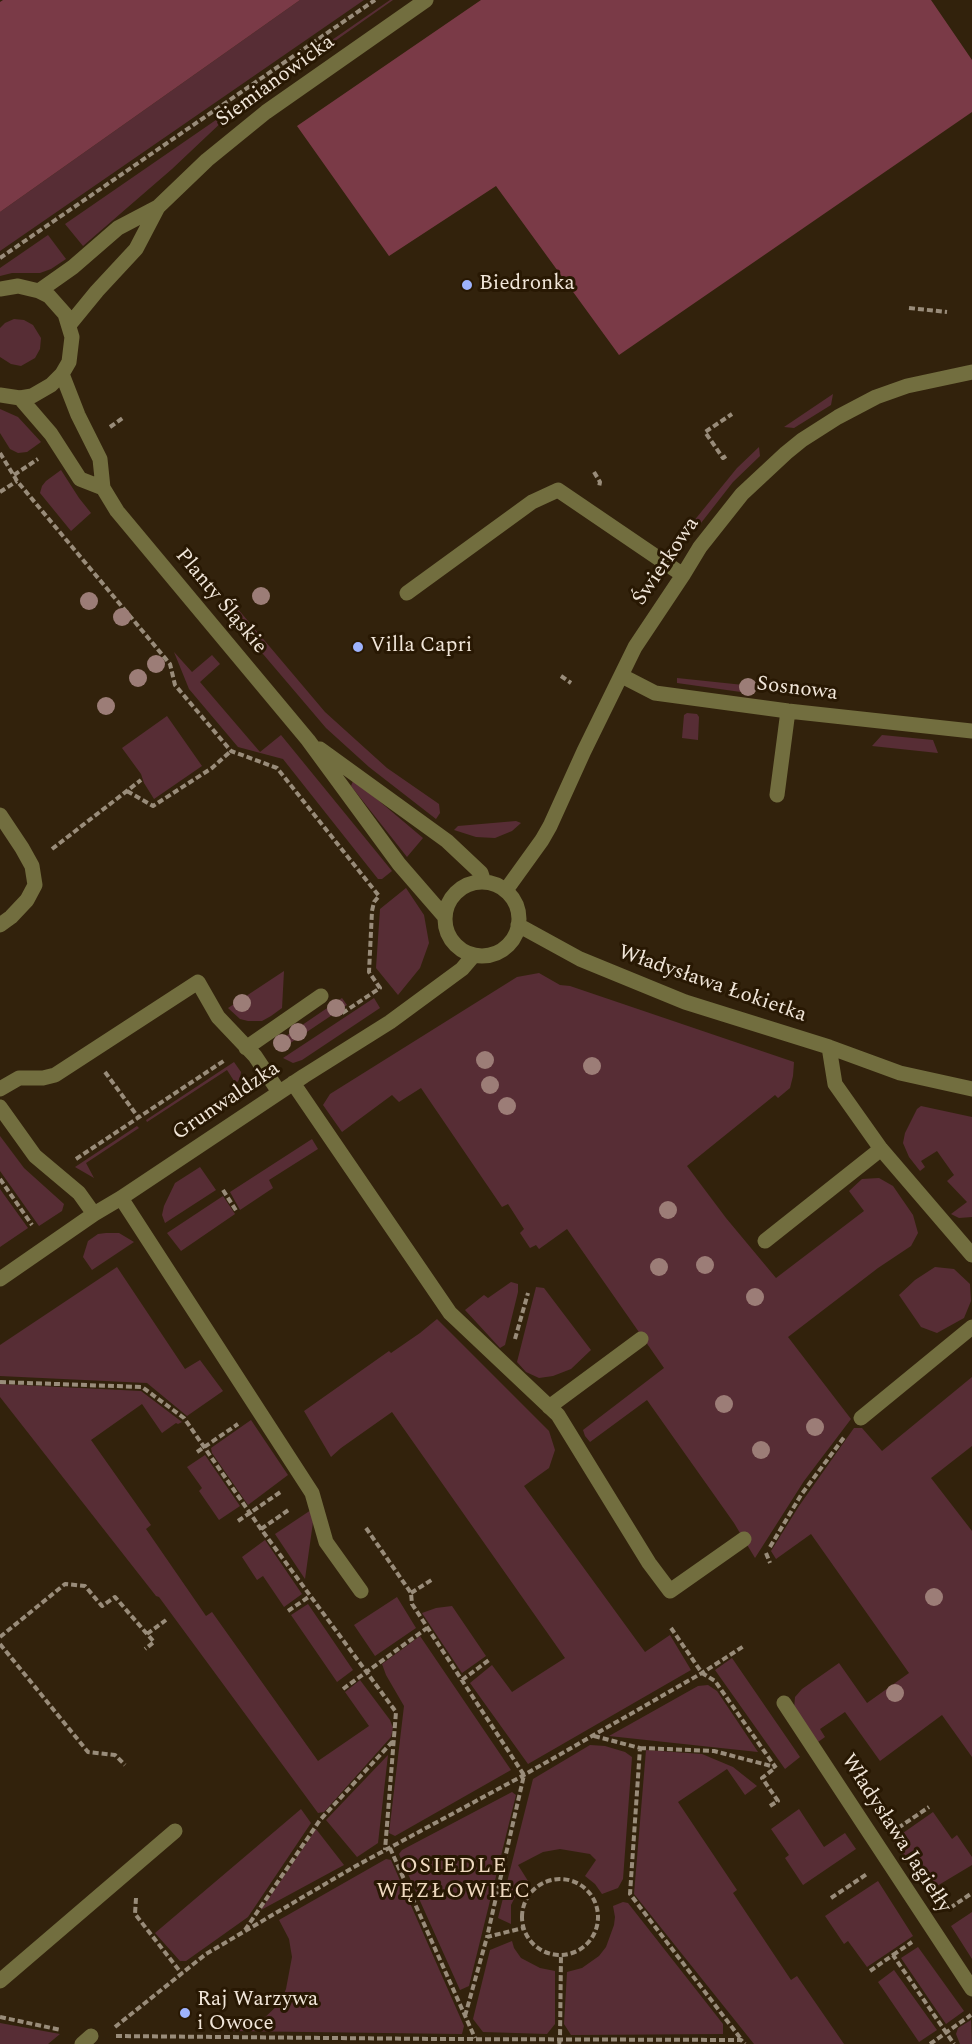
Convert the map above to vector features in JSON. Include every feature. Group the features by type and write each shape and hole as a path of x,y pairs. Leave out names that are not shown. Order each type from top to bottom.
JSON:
{"street":[{"name":"Siemianowicka","path":"39,291 73,267 118,228 158,207 207,160 248,126 426,0"},
{"name":"Siemianowicka","path":"70,324 136,249 158,207"},
{"path":"0,289 18,286 39,291 58,304 70,324 72,350 69,362 62,374 44,391 20,398 0,395"},
{"name":"Świerkowa","path":"506,890 546,833 635,647 700,547 742,494 770,466 802,440 838,417 876,397 907,386 972,372"},
{"name":"Planty Śląskie","path":"62,374 78,415 100,459 103,488 117,511 308,740"},
{"path":"20,398 51,434 80,479 103,488"},
{"path":"407,593 532,502 558,490 683,575"},
{"name":"Sosnowa","path":"622,676 655,693 788,711 972,731"},
{"path":"777,795 788,711"},
{"path":"308,740 447,841 481,873 484,882"},
{"path":"308,740 399,864 445,917"},
{"path":"0,815 32,866 34,885 27,900 0,925"},
{"path":"472,883 492,883 506,890 516,903 518,911 518,925 512,940 491,955 474,955 461,949 451,938 445,925 447,906 453,896 472,883"},
{"name":"Władysława Łokietka","path":"518,925 580,959 685,1002 829,1047 900,1073 972,1089"},
{"name":"Grunwaldzka","path":"0,1280 94,1214 418,1002 462,969 474,955"},
{"path":"0,1089 19,1078 43,1078 55,1075 198,982 218,1017 255,1056 279,1092"},
{"path":"246,1048 321,996"},
{"path":"829,1047 835,1084 881,1149 970,1248"},
{"path":"293,1083 450,1313 558,1415 649,1563 670,1591 744,1539"},
{"path":"0,1107 35,1156 79,1193 94,1214"},
{"path":"765,1241 881,1149"},
{"path":"121,1198 312,1493 326,1542 361,1591"},
{"path":"861,1418 972,1327"},
{"path":"549,1407 641,1339"},
{"name":"Władysława Jagiełły","path":"784,1702 972,1989"},
{"path":"0,1981 175,1831"}],"path":[{"path":"0,258 375,0"},
{"path":"909,308 947,312"},
{"path":"726,456 723,458 705,432 732,414"},
{"path":"0,453 17,481 170,664 175,685 231,752 277,768 380,896 374,902 372,911 369,972 380,988"},
{"path":"14,475 38,458"},
{"path":"594,472 600,482"},
{"path":"0,492 17,481"},
{"path":"561,676 571,683"},
{"path":"127,791 153,806 212,768 231,752"},
{"path":"52,849 141,780"},
{"path":"91,1051 138,1117"},
{"path":"72,1161 230,1056"},
{"path":"0,1179 47,1246"},
{"path":"224,1190 237,1212"},
{"path":"503,1364 511,1350 528,1293"},
{"path":"0,1382 142,1387 184,1418 261,1530 396,1712 385,1850"},
{"path":"198,1452 259,1410"},
{"path":"770,1563 766,1554 801,1495 854,1424 861,1418"},
{"path":"238,1521 302,1477"},
{"path":"261,1530 312,1493"},
{"path":"366,1528 411,1593 412,1604 524,1775 487,1937 465,2017"},
{"path":"411,1593 433,1579"},
{"path":"0,1637 65,1584 85,1586 102,1606 115,1597 154,1642 145,1649"},
{"path":"288,1611 310,1596"},
{"path":"147,1634 166,1620"},
{"path":"343,1689 427,1628"},
{"path":"671,1628 702,1673 715,1681 776,1768"},
{"path":"0,1644 88,1752 115,1755 125,1765"},
{"path":"93,2039 206,1954 385,1850 524,1775 702,1673 744,1646"},
{"path":"462,1680 489,1660"},
{"path":"593,1735 640,1748 714,1751 776,1768"},
{"path":"244,1932 320,1820 394,1740"},
{"path":"640,1748 630,1894 745,2044"},
{"path":"770,1806 778,1801 762,1778 776,1768"},
{"path":"876,1843 929,1807"},
{"path":"390,1848 476,2038"},
{"path":"831,1898 887,1860"},
{"path":"139,1861 135,1914 182,1974"},
{"path":"564,1879 576,1882 587,1889 598,1912 595,1930 585,1946 561,1955 538,1948 529,1939 523,1928 522,1916 524,1903 540,1884 564,1879"},
{"path":"487,1937 523,1928"},
{"path":"560,2042 561,1955"},
{"path":"870,1971 892,1955 954,2044"},
{"path":"930,2044 972,2015"},
{"path":"0,2017 93,2039 126,2036 476,2038 560,2042 741,2040"},
{"path":"117,2044 126,2036"},
{"path":"438,2039 441,2044"}],"shaded area":[{"path":"3,0 300,0 0,212 0,2"},
{"path":"300,0 364,0 0,251 0,212"},
{"path":"393,0 226,118 172,169 83,246 65,224"},
{"path":"481,0 931,0 972,60 972,112 619,355 496,186 389,256 297,126"},
{"path":"48,235 66,259 40,273 12,273 0,276 0,268"},
{"path":"14,319 24,320 33,325 41,338 40,349 35,358 21,366 11,364 0,357 0,328"},
{"path":"833,394 831,405 794,428 784,427"},
{"path":"0,409 18,417 41,442 27,452 18,453 10,449 0,433"},
{"path":"759,447 760,456 733,482 701,523 693,522 737,468"},
{"path":"61,470 91,513 71,531 40,493 46,481"},
{"path":"237,608 325,712 387,768 439,804 440,813 436,819 369,767 326,728 240,627 236,619"},
{"path":"174,652 192,672 212,655 220,664 200,682 260,752 281,735 392,871 382,879 378,879 283,759 238,747 189,689"},
{"path":"677,678 753,686 748,693 677,683"},
{"path":"697,714 699,717 698,740 682,738 684,715"},
{"path":"167,716 202,766 154,799 141,774 122,748"},
{"path":"882,735 933,740 938,753 872,746"},
{"path":"353,781 423,838 407,857 351,786"},
{"path":"516,821 521,823 512,831 495,838 476,837 454,830 458,826"},
{"path":"406,888 424,915 429,943 420,968 398,995 376,968 380,909"},
{"path":"284,971 282,1008 271,1016 262,1021 248,1021 240,1019 228,1008"},
{"path":"539,973 560,985 570,986 794,1062 790,1088 778,1098 775,1095 687,1166 726,1218 776,1278 864,1211 849,1191 862,1179 879,1178 893,1186 913,1215 918,1233 911,1246 878,1268 788,1337 851,1419 804,1481 755,1558 734,1523 647,1400 590,1442 585,1436 583,1430 664,1368 567,1229 539,1249 536,1245 530,1248 520,1233 524,1229 508,1204 502,1207 421,1088 399,1102 392,1095 342,1132 323,1105 330,1094 517,977"},
{"path":"342,998 347,1005 283,1048 276,1049 280,1040"},
{"path":"374,998 380,1008 302,1060 293,1063 283,1058"},
{"path":"234,1062 241,1072 236,1084 227,1070 147,1122 146,1120"},
{"path":"921,1106 972,1117 972,1217 959,1218 951,1214 967,1202 947,1181 954,1175 937,1151 921,1161 925,1167 920,1171 909,1157 903,1143 905,1133 917,1109"},
{"path":"137,1126 139,1128 86,1163 94,1178 75,1167"},
{"path":"0,1136 24,1168 64,1204 62,1211 39,1226 0,1171"},
{"path":"312,1139 318,1149 269,1180 273,1188 240,1210 230,1192"},
{"path":"200,1167 216,1190 165,1223 162,1215 164,1206 175,1183"},
{"path":"0,1189 28,1228 0,1247"},
{"path":"223,1196 235,1214 181,1251 167,1233"},
{"path":"119,1233 134,1242 92,1270 83,1257 88,1241 98,1234"},
{"path":"117,1267 185,1369 200,1360 223,1391 187,1416 147,1383 0,1376 0,1345"},
{"path":"935,1267 954,1269 970,1284 971,1301 964,1318 937,1333 921,1327 899,1295 915,1280"},
{"path":"511,1282 518,1284 518,1292 505,1345 500,1348 465,1310 484,1295 488,1298"},
{"path":"536,1287 544,1288 591,1350 571,1369 553,1376 539,1378 526,1372 517,1362"},
{"path":"437,1319 549,1431 555,1450 549,1468 524,1486 645,1652 670,1635 691,1670 528,1764 470,1683 492,1665 512,1692 565,1658 392,1412 331,1457 304,1411 389,1351 391,1353 420,1333"},
{"path":"972,1377 972,1446 931,1478 972,1531 972,1757 942,1715 880,1761 845,1712 820,1729 825,1737 818,1742 794,1709 795,1697 802,1689 839,1663 867,1703 909,1673 811,1534 776,1559 771,1551 799,1506 854,1428 862,1428 882,1451"},
{"path":"0,1384 141,1391 182,1422 176,1423 162,1433 142,1404 91,1440 151,1525 146,1529 206,1616 212,1612 318,1761 369,1726 345,1692 360,1680 390,1720 393,1728 391,1737 324,1812 318,1813 159,1597 0,1397"},
{"path":"251,1420 288,1475 248,1505 212,1453 211,1448"},
{"path":"205,1455 240,1506 219,1520 199,1491 202,1488 187,1467"},
{"path":"311,1510 313,1522 305,1579 275,1534"},
{"path":"265,1540 302,1594 284,1607 263,1576 257,1580 242,1557"},
{"path":"397,1597 416,1628 375,1656 354,1625"},
{"path":"308,1604 353,1670 337,1682 291,1615"},
{"path":"452,1606 486,1656 462,1673 422,1613"},
{"path":"420,1636 511,1770 395,1836 389,1833 404,1706 382,1664"},
{"path":"732,1658 800,1757 785,1769 715,1670"},
{"path":"708,1685 717,1691 758,1752 609,1736 698,1686"},
{"path":"590,1745 605,1746 625,1752 632,1757 623,1879 618,1888 602,1894 585,1876 596,1860 590,1854 560,1849 543,1852 518,1865 528,1881 511,1905 511,1924 498,1918 533,1779"},
{"path":"646,1750 702,1754 733,1767 757,1786 745,1795 727,1769 678,1802 737,1890 733,1893 791,1980 797,1976 844,2044 754,2044 634,1894"},
{"path":"388,1755 378,1843 357,1857 326,1820"},
{"path":"512,1792 516,1795 469,1986 460,1990 399,1854 402,1850"},
{"path":"301,1809 311,1823 248,1917 186,1961 180,1961 155,1933"},
{"path":"799,1809 824,1847 845,1833 856,1849 803,1885 785,1858 789,1855 771,1829"},
{"path":"933,1812 952,1839 957,1835 972,1857 972,1865 927,1892 893,1840"},
{"path":"316,1829 344,1865 261,1910"},
{"path":"386,1859 391,1860 464,2026 462,2034 229,2031 259,2023 280,2003 286,1989 292,1957 289,1939 279,1920"},
{"path":"878,1881 913,1936 867,1967 848,1941 844,1944 825,1916"},
{"path":"623,1902 628,1903 723,2024 723,2034 571,2035 564,2024 567,1972 582,1968 599,1956 606,1947 614,1925 613,1906"},
{"path":"972,1912 972,1959 951,1926"},
{"path":"512,1941 521,1958 540,1968 555,1971 555,2024 547,2034 483,2032 473,2019 490,1950"},
{"path":"918,1947 964,2011 946,2024 901,1958"},
{"path":"894,1970 937,2030 919,2042 878,1982"},
{"path":"971,2020 972,2044 960,2044 956,2034 958,2028"},
{"path":"0,2023 60,2034 48,2044 0,2044"}],"place":[{"name":"Biedronka","path":"467,285"},
{"name":"Villa Capri","path":"358,647"},
{"name":"Raj Warzywa i Owoce","path":"185,2013"}],"district":[{"name":"OSIEDLE WĘZŁOWIEC","path":"454,1880"}]}
